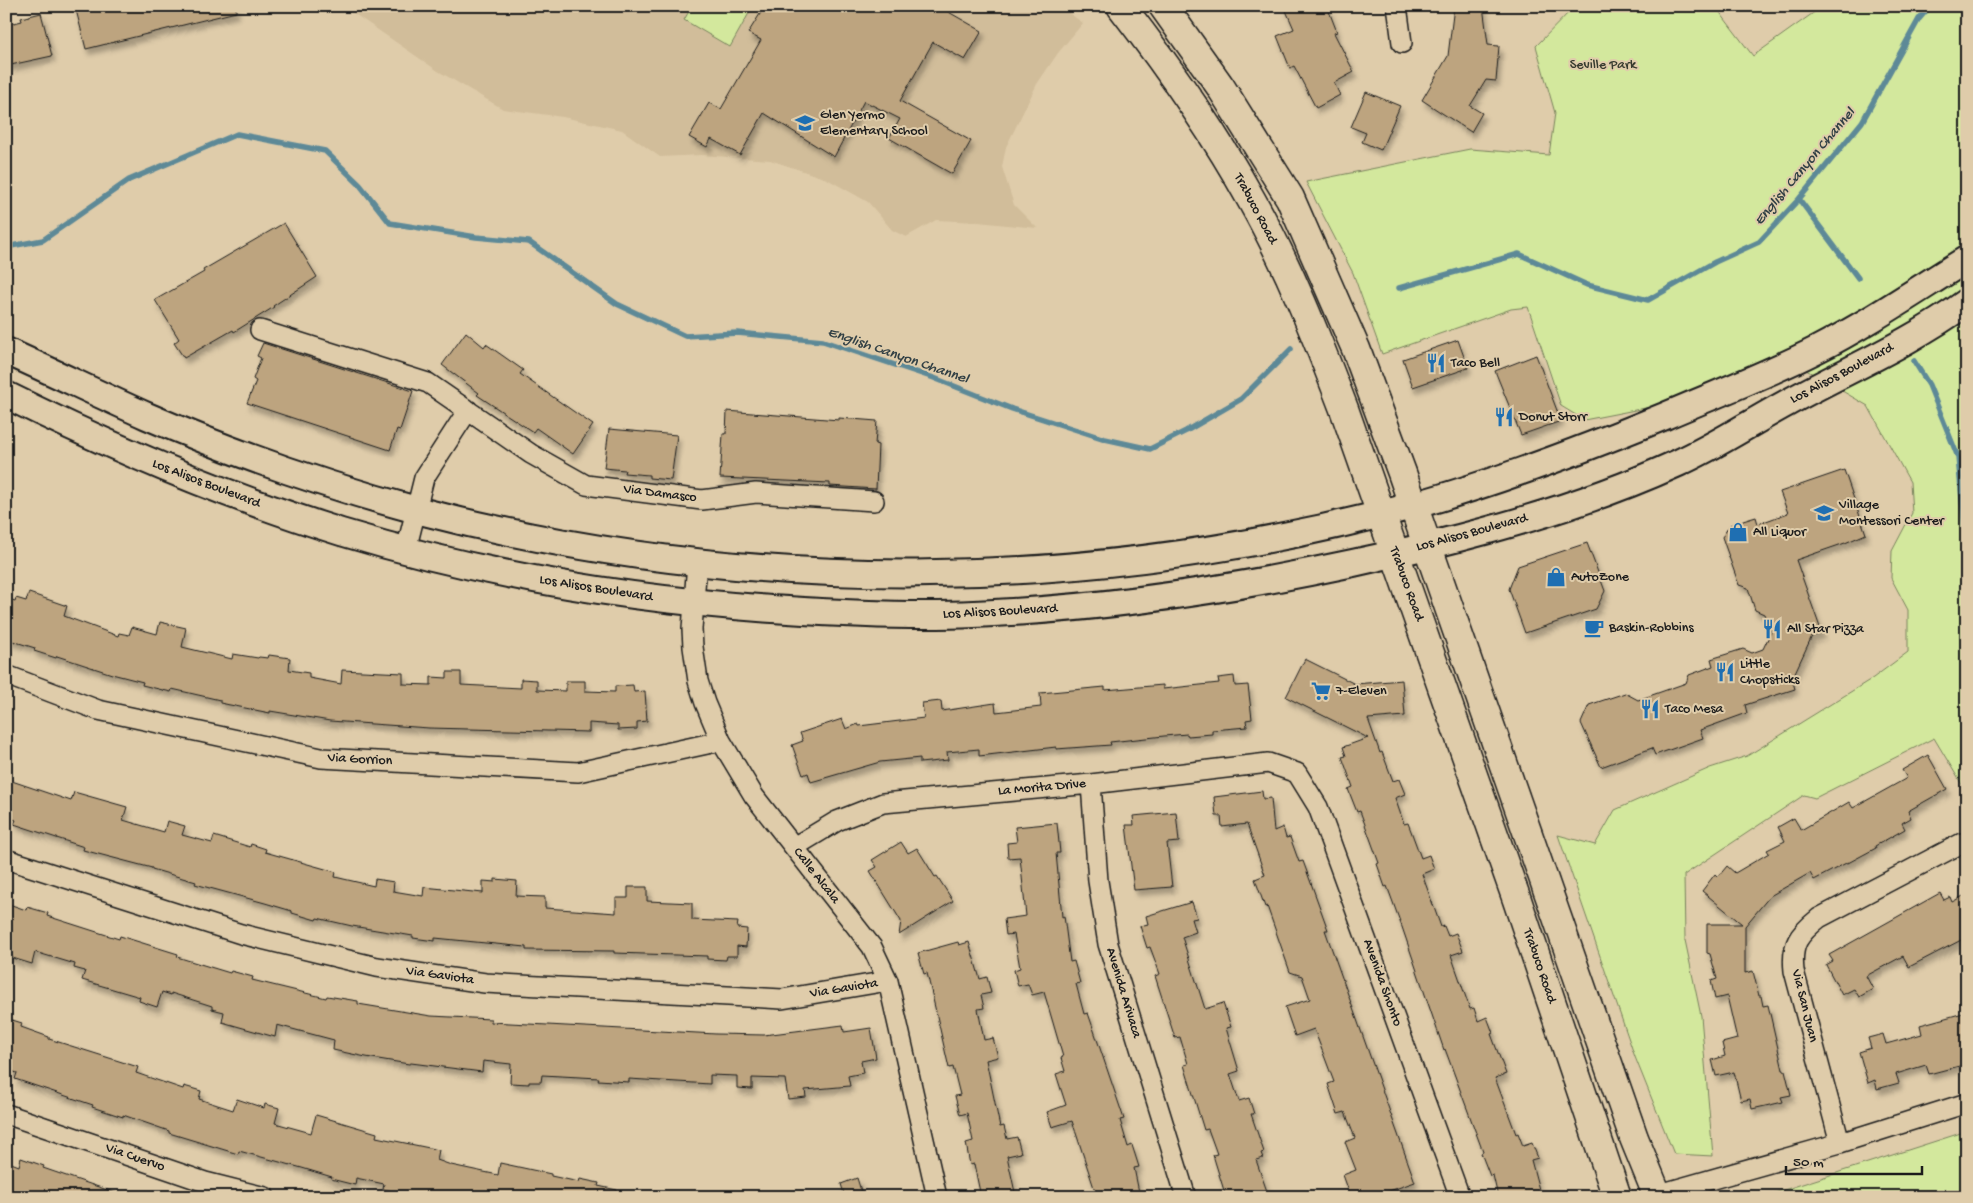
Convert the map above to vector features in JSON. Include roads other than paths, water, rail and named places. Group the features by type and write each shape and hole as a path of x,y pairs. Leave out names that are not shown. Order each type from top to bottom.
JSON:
{"main road":[{"path":"1164,6 1220,86 1290,198 1356,349 1655,1196"},
{"name":"Trabuco Road","path":"1130,10 1214,137 1252,201 1296,290 1314,332 1517,900 1617,1197"},
{"path":"6,351 145,415 237,452 280,468 417,510 586,546 697,562 777,569 858,573 967,572 1068,567 1229,546 1291,535 1413,506 1562,458 1725,391 1818,349 1861,326 1967,259"},
{"name":"Los Alisos Boulevard","path":"6,395 114,447 188,478 298,518 406,550 502,573 583,588 694,604 850,614 970,614 1052,610 1234,587 1395,555 1545,514 1610,491 1681,462 1787,403 1866,363 1967,302"},
{"path":"1725,391 1746,427"}],"street":[{"path":"1397,6 1402,42"},
{"name":"Via Damasco","path":"260,330 428,383 531,454 586,485 702,500 756,493 874,501"},
{"path":"406,550 424,478 468,410"},
{"name":"Calle Alcala","path":"697,562 693,647 698,682 721,741 754,796 872,947 888,981 937,1197"},
{"name":"Via Gorrion","path":"6,675 98,710 321,758 578,772 721,741"},
{"name":"La Morita Drive","path":"794,847 837,821 883,803 1090,784 1268,763 1298,773"},
{"name":"Avenida Shonto","path":"1298,773 1318,806 1460,1197"},
{"name":"Avenida Arivaca","path":"1090,784 1098,882 1108,944 1186,1197"},
{"name":"Via San Juan","path":"1840,1143 1794,971 1792,956 1796,941 1806,928 1819,918 1962,843"},
{"name":"Via Gaviota","path":"6,858 241,934 377,967 486,983 782,999 888,981"},
{"path":"1655,1196 1840,1143 1967,1103"},
{"name":"Via Cuervo","path":"6,1114 205,1182 264,1197"}],"waterway":[{"name":"English Canyon Channel","path":"1399,288 1519,254 1587,285 1648,300 1715,262 1759,242 1799,199 1862,122 1919,19 1930,6"},
{"name":"English Canyon Channel","path":"6,247 43,240 129,180 237,134 325,151 360,185 390,223 476,237 529,242 617,304 685,336 737,333 823,341 934,378 1012,409 1105,439 1150,449 1186,431 1241,399 1291,349"},
{"path":"1799,199 1858,278"},
{"path":"1914,361 1929,385 1958,457 1967,551"}],"place":[{"name":"Glen Yermo Elementary School","path":"805,123"},
{"name":"Taco Bell","path":"1436,363"},
{"name":"Donut Storr","path":"1504,417"},
{"name":"Village Montessori Center","path":"1824,513"},
{"name":"All Liquor","path":"1738,532"},
{"name":"AutoZone","path":"1556,577"},
{"name":"Baskin-Robbins","path":"1594,628"},
{"name":"All Star Pizza","path":"1772,629"},
{"name":"Little Chopsticks","path":"1725,672"},
{"name":"7-Eleven","path":"1321,691"},
{"name":"Taco Mesa","path":"1650,709"}],"park label":[{"name":"Seville Park","path":"1603,65"}]}
